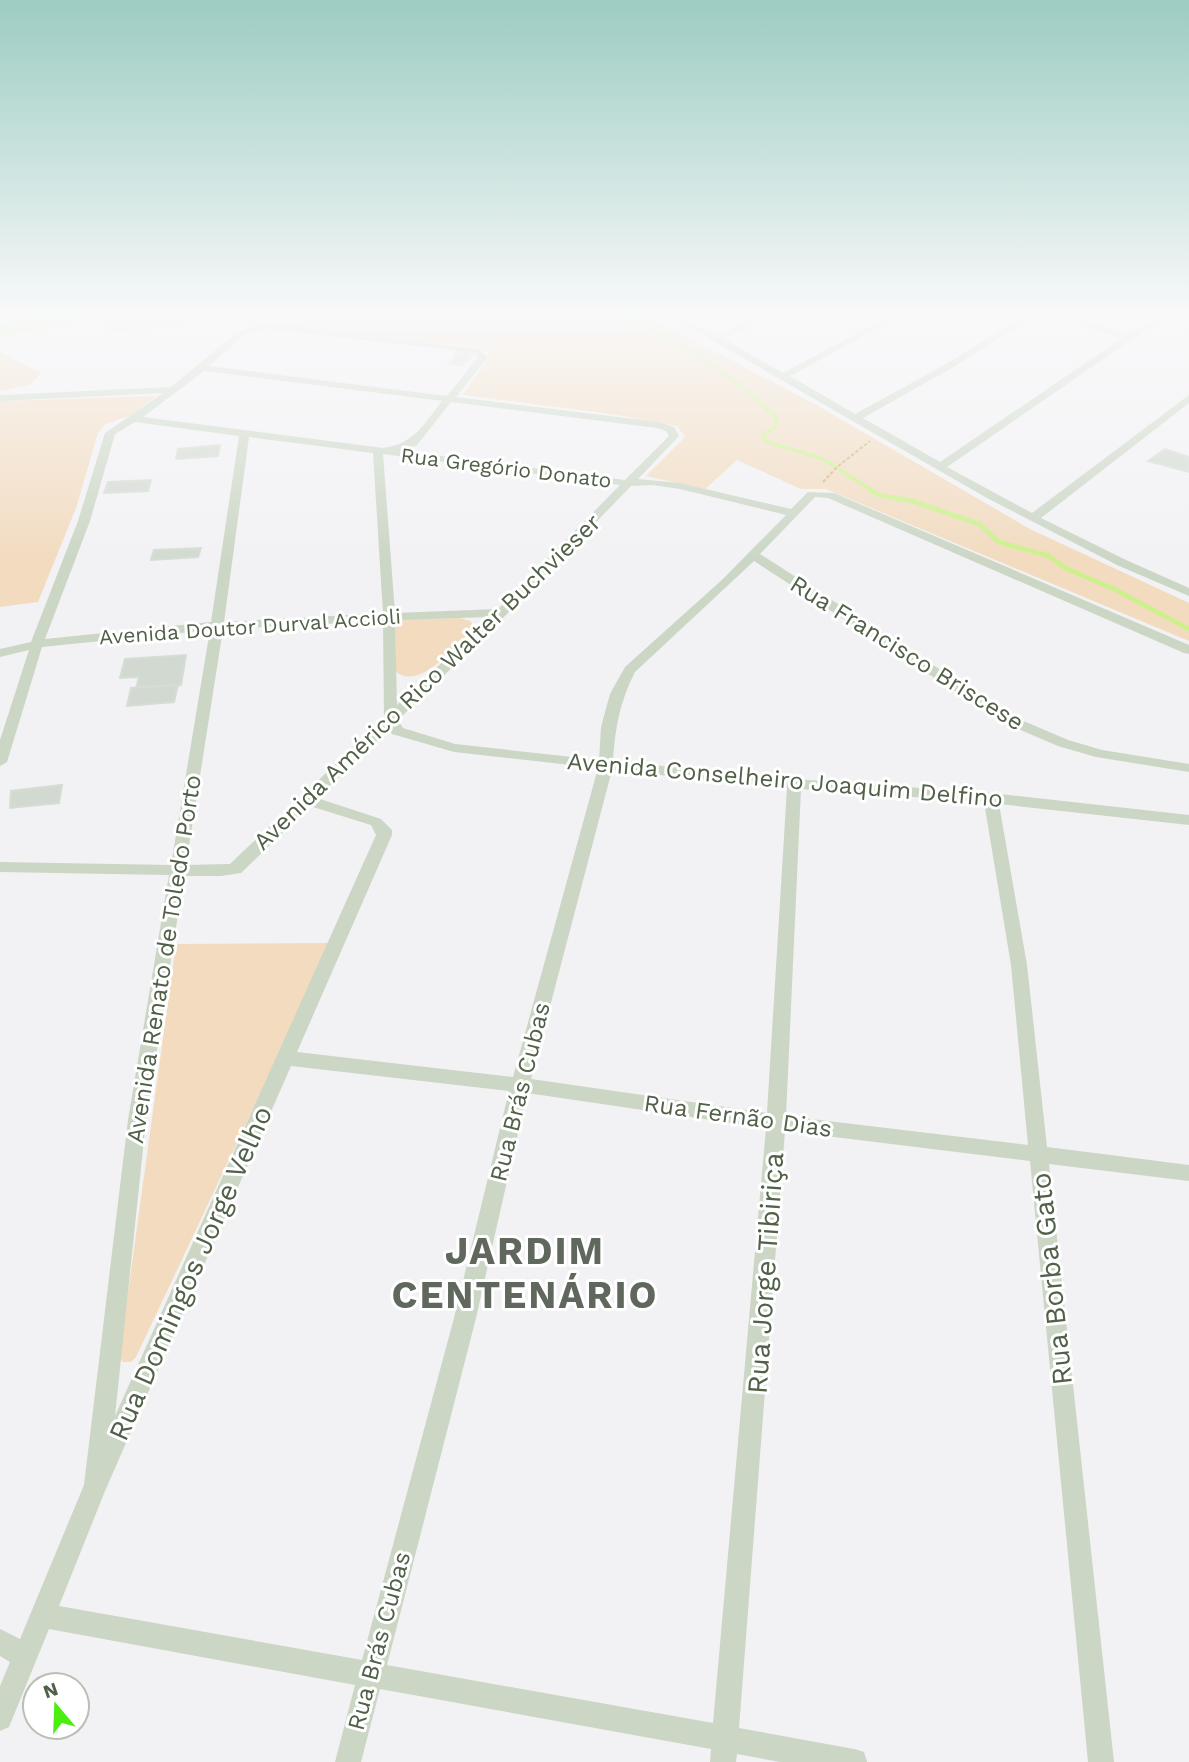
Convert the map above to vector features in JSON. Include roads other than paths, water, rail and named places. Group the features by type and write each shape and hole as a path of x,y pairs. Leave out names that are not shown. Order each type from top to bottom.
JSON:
{"street":[{"path":"0,762 37,645 85,521 110,433 135,419 163,397"},
{"path":"444,397 451,398"},
{"path":"822,397 1033,519 1189,592"},
{"path":"857,417 893,397"},
{"path":"941,466 1043,397"},
{"path":"390,719 389,616 378,452 400,449 413,443 451,398"},
{"name":"Avenida Américo Rico Walter Buchvieser","path":"177,870 221,872 235,869 501,612 672,439 674,432 659,425 451,398"},
{"path":"1033,519 1189,398"},
{"name":"Rua Gregório Donato","path":"135,419 627,483 652,482 680,486 793,513"},
{"name":"Avenida Renato de Toledo Porto","path":"96,1485 137,1120 217,627 244,434"},
{"name":"Rua Brás Cubas","path":"348,1762 465,1318 520,1085 606,765 608,727 617,694 630,670 753,555 812,494 830,495 1189,650"},
{"name":"Rua Francisco Briscese","path":"753,555 1009,720 1077,748 1189,768"},
{"name":"Avenida Doutor Durval Accioli","path":"0,653 37,645 217,627 501,612"},
{"name":"Avenida Conselheiro Joaquim Delfino","path":"390,719 397,731 454,748 794,784 990,798 1189,820"},
{"name":"Rua Jorge Tibiriça","path":"724,1750 776,1122 794,784"},
{"name":"Rua Borba Gato","path":"990,798 1018,965 1101,1762"},
{"name":"Rua Domingos Jorge Velho","path":"0,1718 96,1485 384,830 376,822 307,800"},
{"path":"0,867 177,870"},
{"name":"Rua Fernão Dias","path":"286,1058 520,1085 776,1122 1189,1173"},
{"path":"41,1615 370,1674 724,1750 854,1762"},
{"path":"0,1642 26,1656"}],"waterway":[{"path":"753,397 777,419 776,426 763,436 765,441 823,459 871,490"},
{"path":"868,488 879,495 912,501 979,524 999,542 1049,556 1065,568 1114,589 1189,629"}],"district":[{"name":"JARDIM CENTENÁRIO","path":"525,1273"}]}
